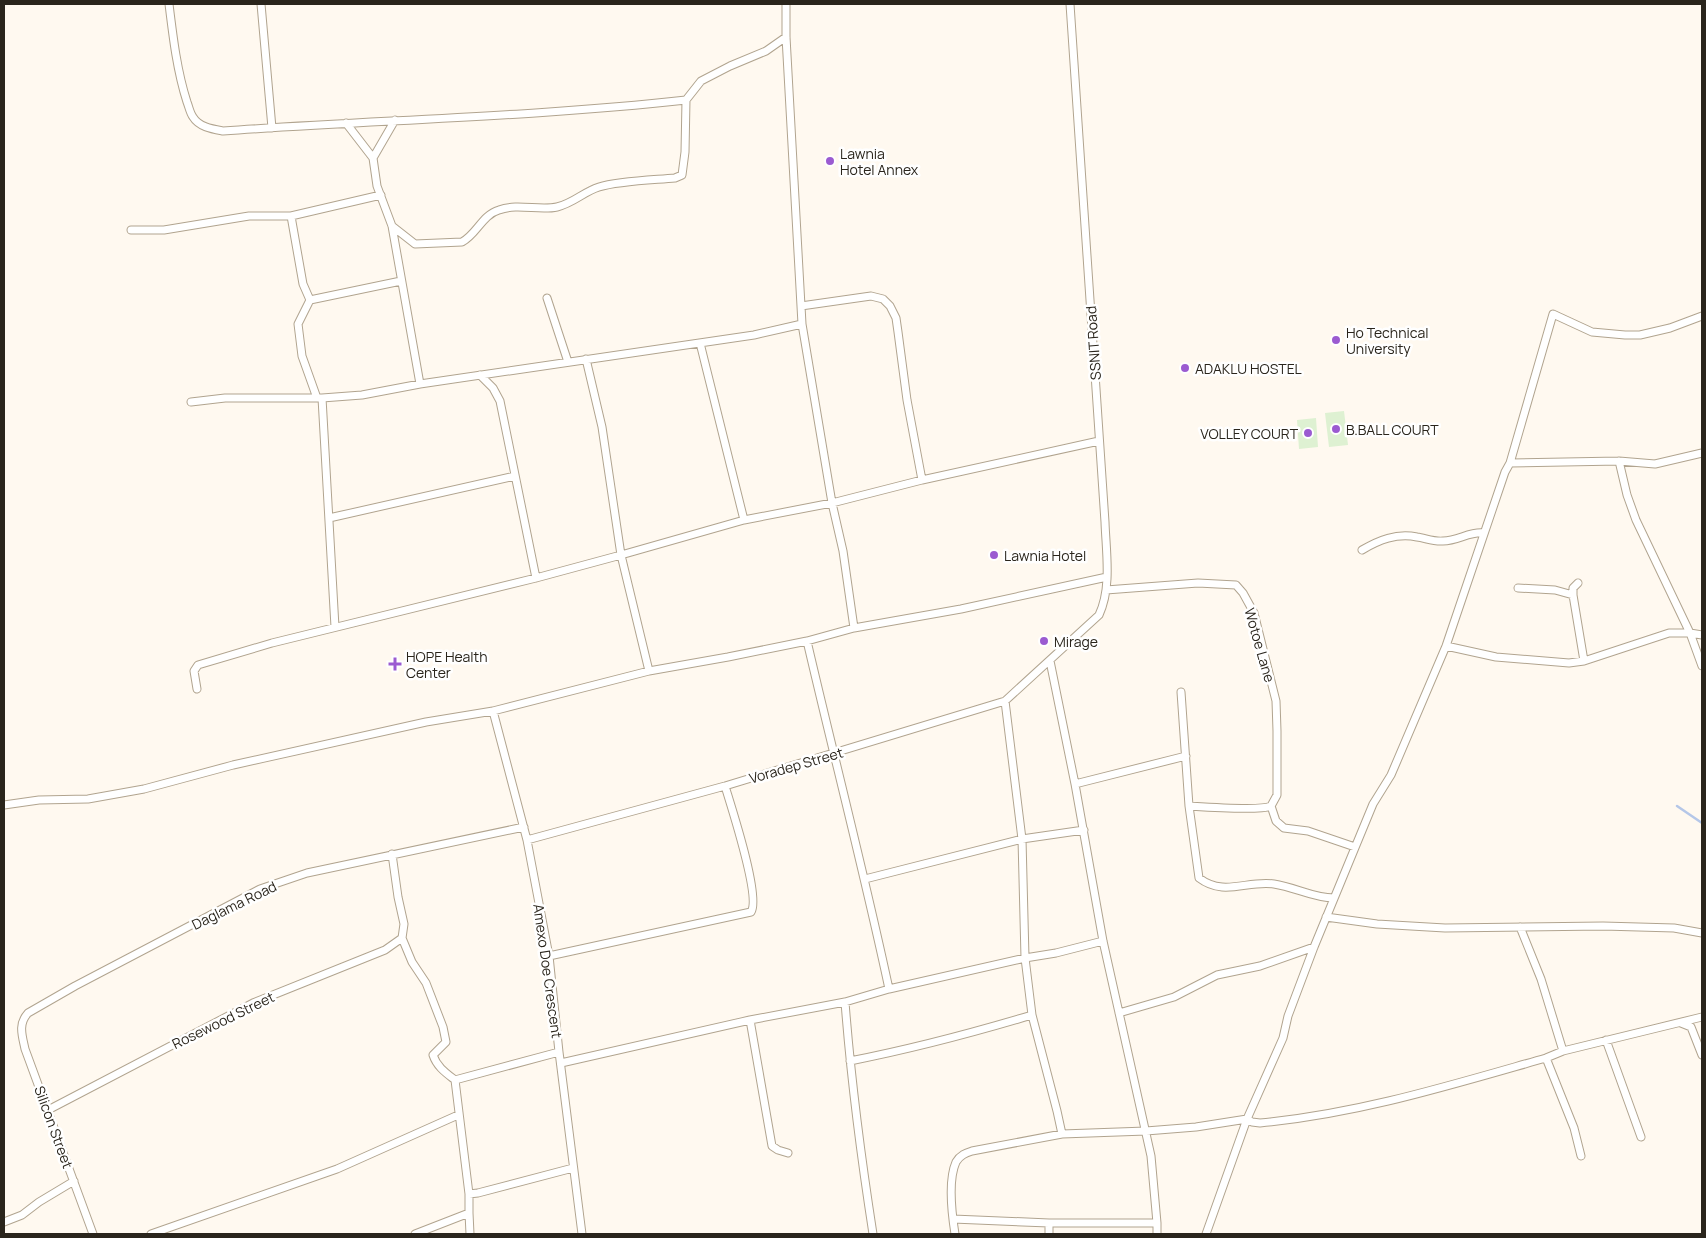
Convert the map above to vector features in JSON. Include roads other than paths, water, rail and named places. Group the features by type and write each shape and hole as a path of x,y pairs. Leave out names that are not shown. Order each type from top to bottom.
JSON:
{"street":[{"path":"169,4 178,67 184,94 192,117 202,126 223,131 560,112 686,100"},
{"path":"261,4 272,128"},
{"path":"786,4 786,38 802,324 832,503 843,551 854,628"},
{"name":"SSNIT Road","path":"1050,661 1099,614 1104,603 1107,576 1094,348 1070,4"},
{"path":"392,226 415,244 462,242 469,238 483,220 499,210 525,207 555,208 572,203 585,193 607,185 675,178 682,175 685,152 686,100 701,81 766,51 786,38"},
{"path":"372,158 395,120"},
{"path":"346,123 372,158 377,186 392,226 420,384"},
{"path":"131,230 164,230 249,216 291,216 381,195"},
{"path":"291,216 303,284 310,300"},
{"path":"310,300 401,280"},
{"path":"801,306 871,296 883,299 890,306 896,318 907,400 922,480"},
{"path":"547,298 568,362"},
{"path":"310,300 298,324 302,356 319,398 329,518 335,628"},
{"path":"1206,1234 1246,1119 1283,1038 1288,1016 1334,898 1373,804 1391,775 1446,646 1505,472 1510,463 1553,314 1592,332 1625,335 1640,335 1670,328 1702,316"},
{"path":"192,402 224,398 319,398 362,395 420,384 754,335 802,324"},
{"path":"700,343 744,520"},
{"path":"586,359 602,427 621,555 649,671"},
{"path":"480,375 497,393 508,434 536,578"},
{"path":"197,689 194,671 198,665 272,643 536,578 744,520 832,503 922,480 1099,440"},
{"path":"1510,463 1619,461 1655,464 1702,453"},
{"path":"1619,461 1626,495 1636,520 1690,632 1702,666"},
{"path":"329,518 515,476"},
{"path":"1362,550 1383,538 1395,536 1415,536 1444,541 1478,532 1484,533"},
{"path":"4,805 39,800 88,799 144,789 233,765 426,722 493,711 649,671 807,641 854,628 961,609 1107,576"},
{"name":"Wotoe Lane","path":"1106,590 1198,582 1236,585 1243,593 1254,613 1276,701 1276,795 1271,806"},
{"path":"1578,583 1573,588 1573,595 1584,661"},
{"path":"1518,588 1555,590 1573,595"},
{"path":"1446,646 1496,657 1553,662 1584,661 1669,633 1690,632 1702,635"},
{"path":"807,641 865,879 889,989"},
{"path":"1050,661 1084,830 1103,941 1151,1156 1157,1234"},
{"name":"Voradep Street","path":"527,840 725,786 1005,701 1050,661"},
{"path":"1181,692 1189,806 1199,878 1208,885 1217,887 1274,884 1321,898 1334,898"},
{"path":"1005,701 1022,839 1026,958 1032,1014 1062,1134"},
{"name":"Amexo Doe Crescent","path":"493,711 527,840 549,956 582,1234"},
{"path":"1075,784 1186,756"},
{"path":"549,956 751,912 753,904 751,882 725,786"},
{"path":"1189,806 1268,808 1271,806 1276,821 1284,828 1308,831 1355,847"},
{"name":"Daglama Road","path":"23,1020 34,1009 75,986 260,889 307,872 524,827"},
{"path":"865,879 1022,839 1084,830"},
{"path":"392,854 404,924 402,938 412,962 426,983 443,1027 446,1042 433,1055 435,1062 442,1070 455,1080 469,1194 470,1234"},
{"path":"1326,918 1377,924 1445,928 1659,927 1702,933"},
{"path":"1520,927 1541,979 1563,1051"},
{"name":"Rosewood Street","path":"48,1110 253,1003 385,950 402,938"},
{"path":"561,1063 750,1020 845,1002 889,989 1103,941"},
{"path":"1119,1013 1174,997 1217,975 1260,966 1314,947"},
{"path":"845,1002 860,1150 873,1234"},
{"path":"850,1061 957,1037 1032,1014"},
{"path":"955,1234 953,1181 956,1162 962,1155 972,1151 1062,1134 1196,1127 1246,1119 1260,1123 1342,1112 1356,1107 1385,1103 1418,1095 1546,1058 1563,1051 1702,1016"},
{"name":"Silicon Street","path":"23,1020 21,1030 25,1048 93,1234"},
{"path":"750,1020 772,1146 788,1153"},
{"path":"1680,1022 1691,1027 1702,1055"},
{"path":"1606,1040 1641,1137"},
{"path":"455,1080 559,1052"},
{"path":"1546,1058 1574,1128 1581,1156"},
{"path":"151,1234 337,1169 458,1115"},
{"path":"469,1194 573,1168"},
{"path":"4,1222 22,1215 39,1202 74,1181"},
{"path":"415,1234 470,1213"},
{"path":"953,1219 1049,1223 1157,1223"},
{"path":"1049,1223 1050,1234"}],"waterway":[{"path":"1677,806 1702,823"}],"place":[{"name":"Lawnia Hotel Annex","path":"830,161"},
{"name":"Ho Technical University","path":"1336,340"},
{"name":"ADAKLU HOSTEL","path":"1185,368"},
{"name":"B.BALL COURT","path":"1336,429"},
{"name":"VOLLEY COURT","path":"1308,433"},
{"name":"Lawnia Hotel","path":"994,555"},
{"name":"Mirage","path":"1044,641"},
{"name":"HOPE Health Center","path":"395,664"}]}
